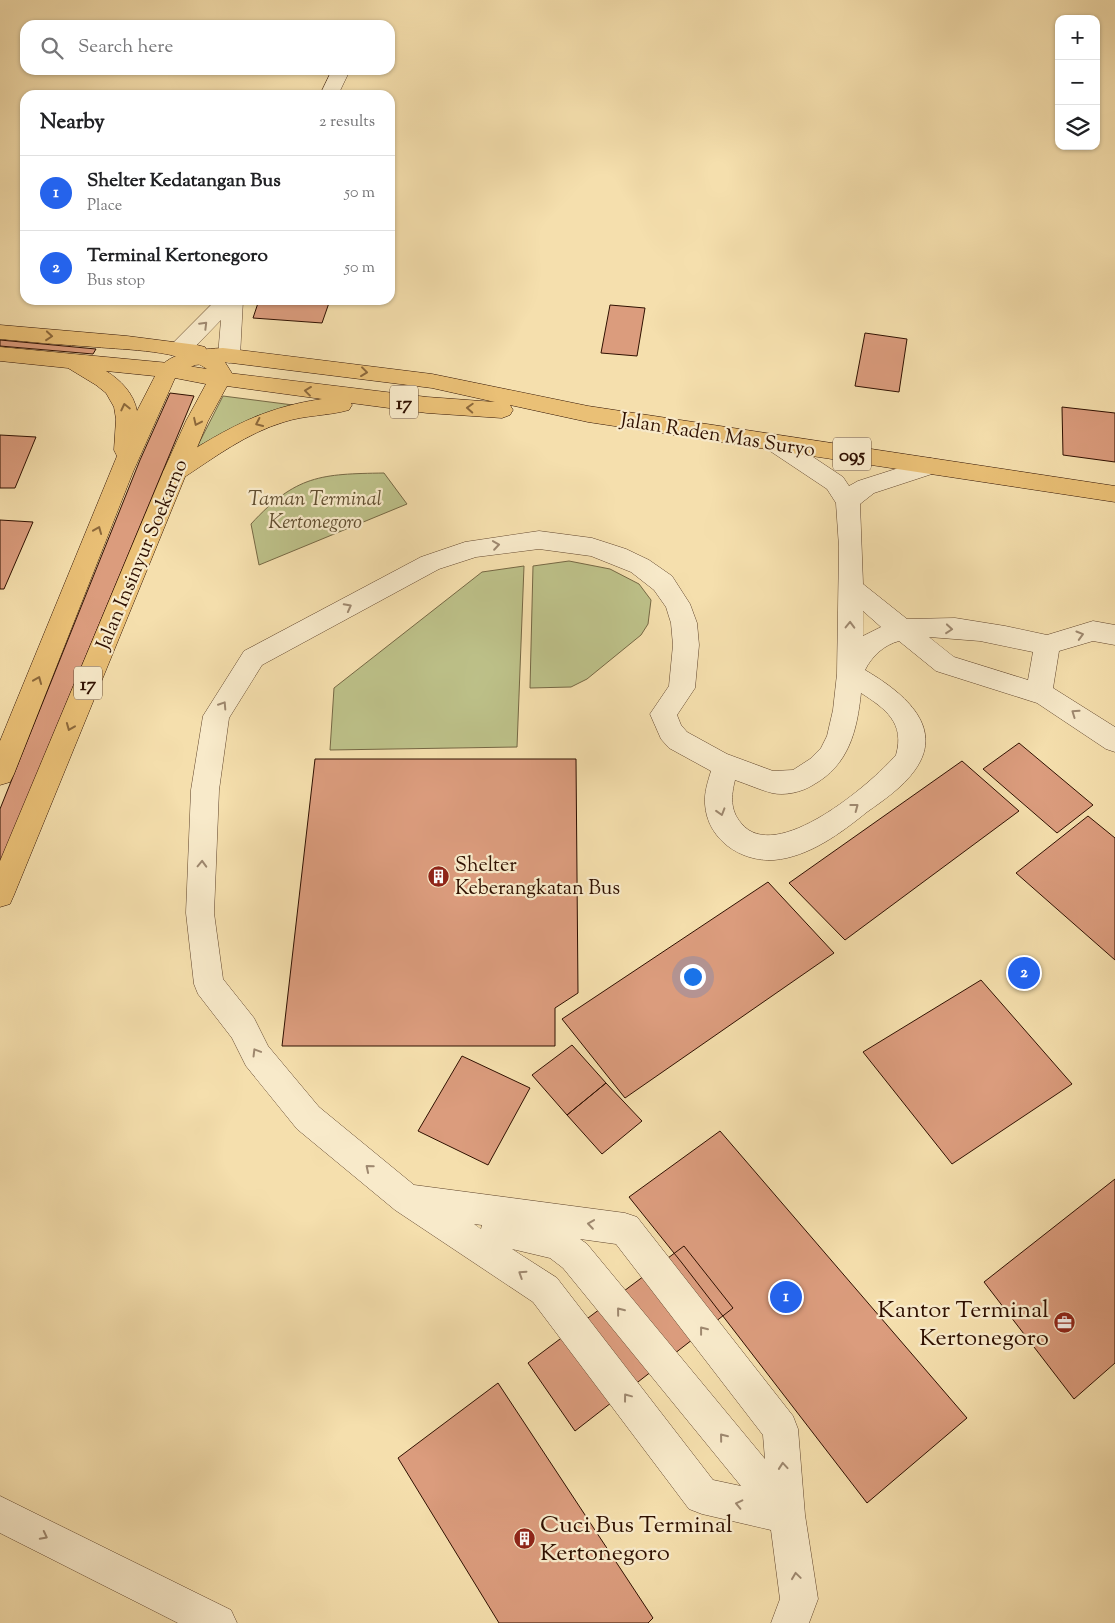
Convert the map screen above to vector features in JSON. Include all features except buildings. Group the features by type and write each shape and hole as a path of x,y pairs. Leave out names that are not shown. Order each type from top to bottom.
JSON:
{"main road":[{"path":"0,332 127,343 218,356 222,375 220,379"},
{"name":"17","path":"0,354 169,370 154,398 121,472 0,774"},
{"name":"095","path":"169,370 183,362 218,356"},
{"name":"Jalan Raden Mas Suryo","path":"218,356 432,380 588,414 1115,494"},
{"name":"17","path":"67,360 96,374 114,387 124,400 128,431 121,472"},
{"name":"Jalan Raden Mas Suryo","path":"169,370 220,379 427,405 588,414"},
{"name":"Jalan Insinyur Soekarno","path":"0,896 175,472 197,421 220,379"},
{"path":"175,472 237,434 264,420 287,413 316,407 367,404 427,405"}],"lane":[{"path":"331,90 338,75"},
{"path":"179,350 223,305"},
{"path":"218,356 231,305"},
{"path":"775,442 835,483 848,502 851,547 850,674 846,710 840,736 831,755 820,767 797,781 773,782 722,764 694,737 686,722 682,708 686,645 684,623 678,604 663,583 640,566 592,547 539,540 474,548 430,563 253,658 216,716 205,790 200,913 208,984 243,1028 258,1056 308,1118 406,1199 545,1290 702,1496 787,1515"},
{"path":"848,502 856,493 866,487 930,466"},
{"path":"851,588 945,664 1039,694 1068,708 1115,741"},
{"path":"850,674 858,658 869,645 884,636 902,629 935,628 992,632 1047,645 1093,632 1115,635"},
{"path":"1039,694 1047,645"},
{"path":"722,764 718,788 719,806 725,823 738,840 760,847 787,846 815,834 850,811 881,787 908,760 911,742 910,723 896,705 876,689 850,674"},
{"path":"406,1199 510,1232 558,1243 575,1256 787,1515"},
{"path":"406,1199 625,1229 780,1430 787,1515 799,1599 790,1623"},
{"path":"0,1514 218,1623"}],"green space":[{"path":"223,396 293,405 257,416 197,447"},
{"name":"Taman Terminal Kertonegoro","path":"384,473 407,504 259,565 251,524 282,496 296,487 326,477 343,474"},
{"path":"569,561 610,569 639,584 651,600 648,624 641,635 587,679 571,687 530,688 533,566"},
{"path":"524,566 517,747 330,750 334,688 482,572"}],"place":[{"name":"Shelter Keberangkatan Bus","path":"439,876"},
{"name":"Terminal Kertonegoro","path":"1024,973"},
{"name":"Shelter Kedatangan Bus","path":"786,1297"},
{"name":"Kantor Terminal Kertonegoro","path":"1065,1323"},
{"name":"Cuci Bus Terminal Kertonegoro","path":"524,1538"}]}
